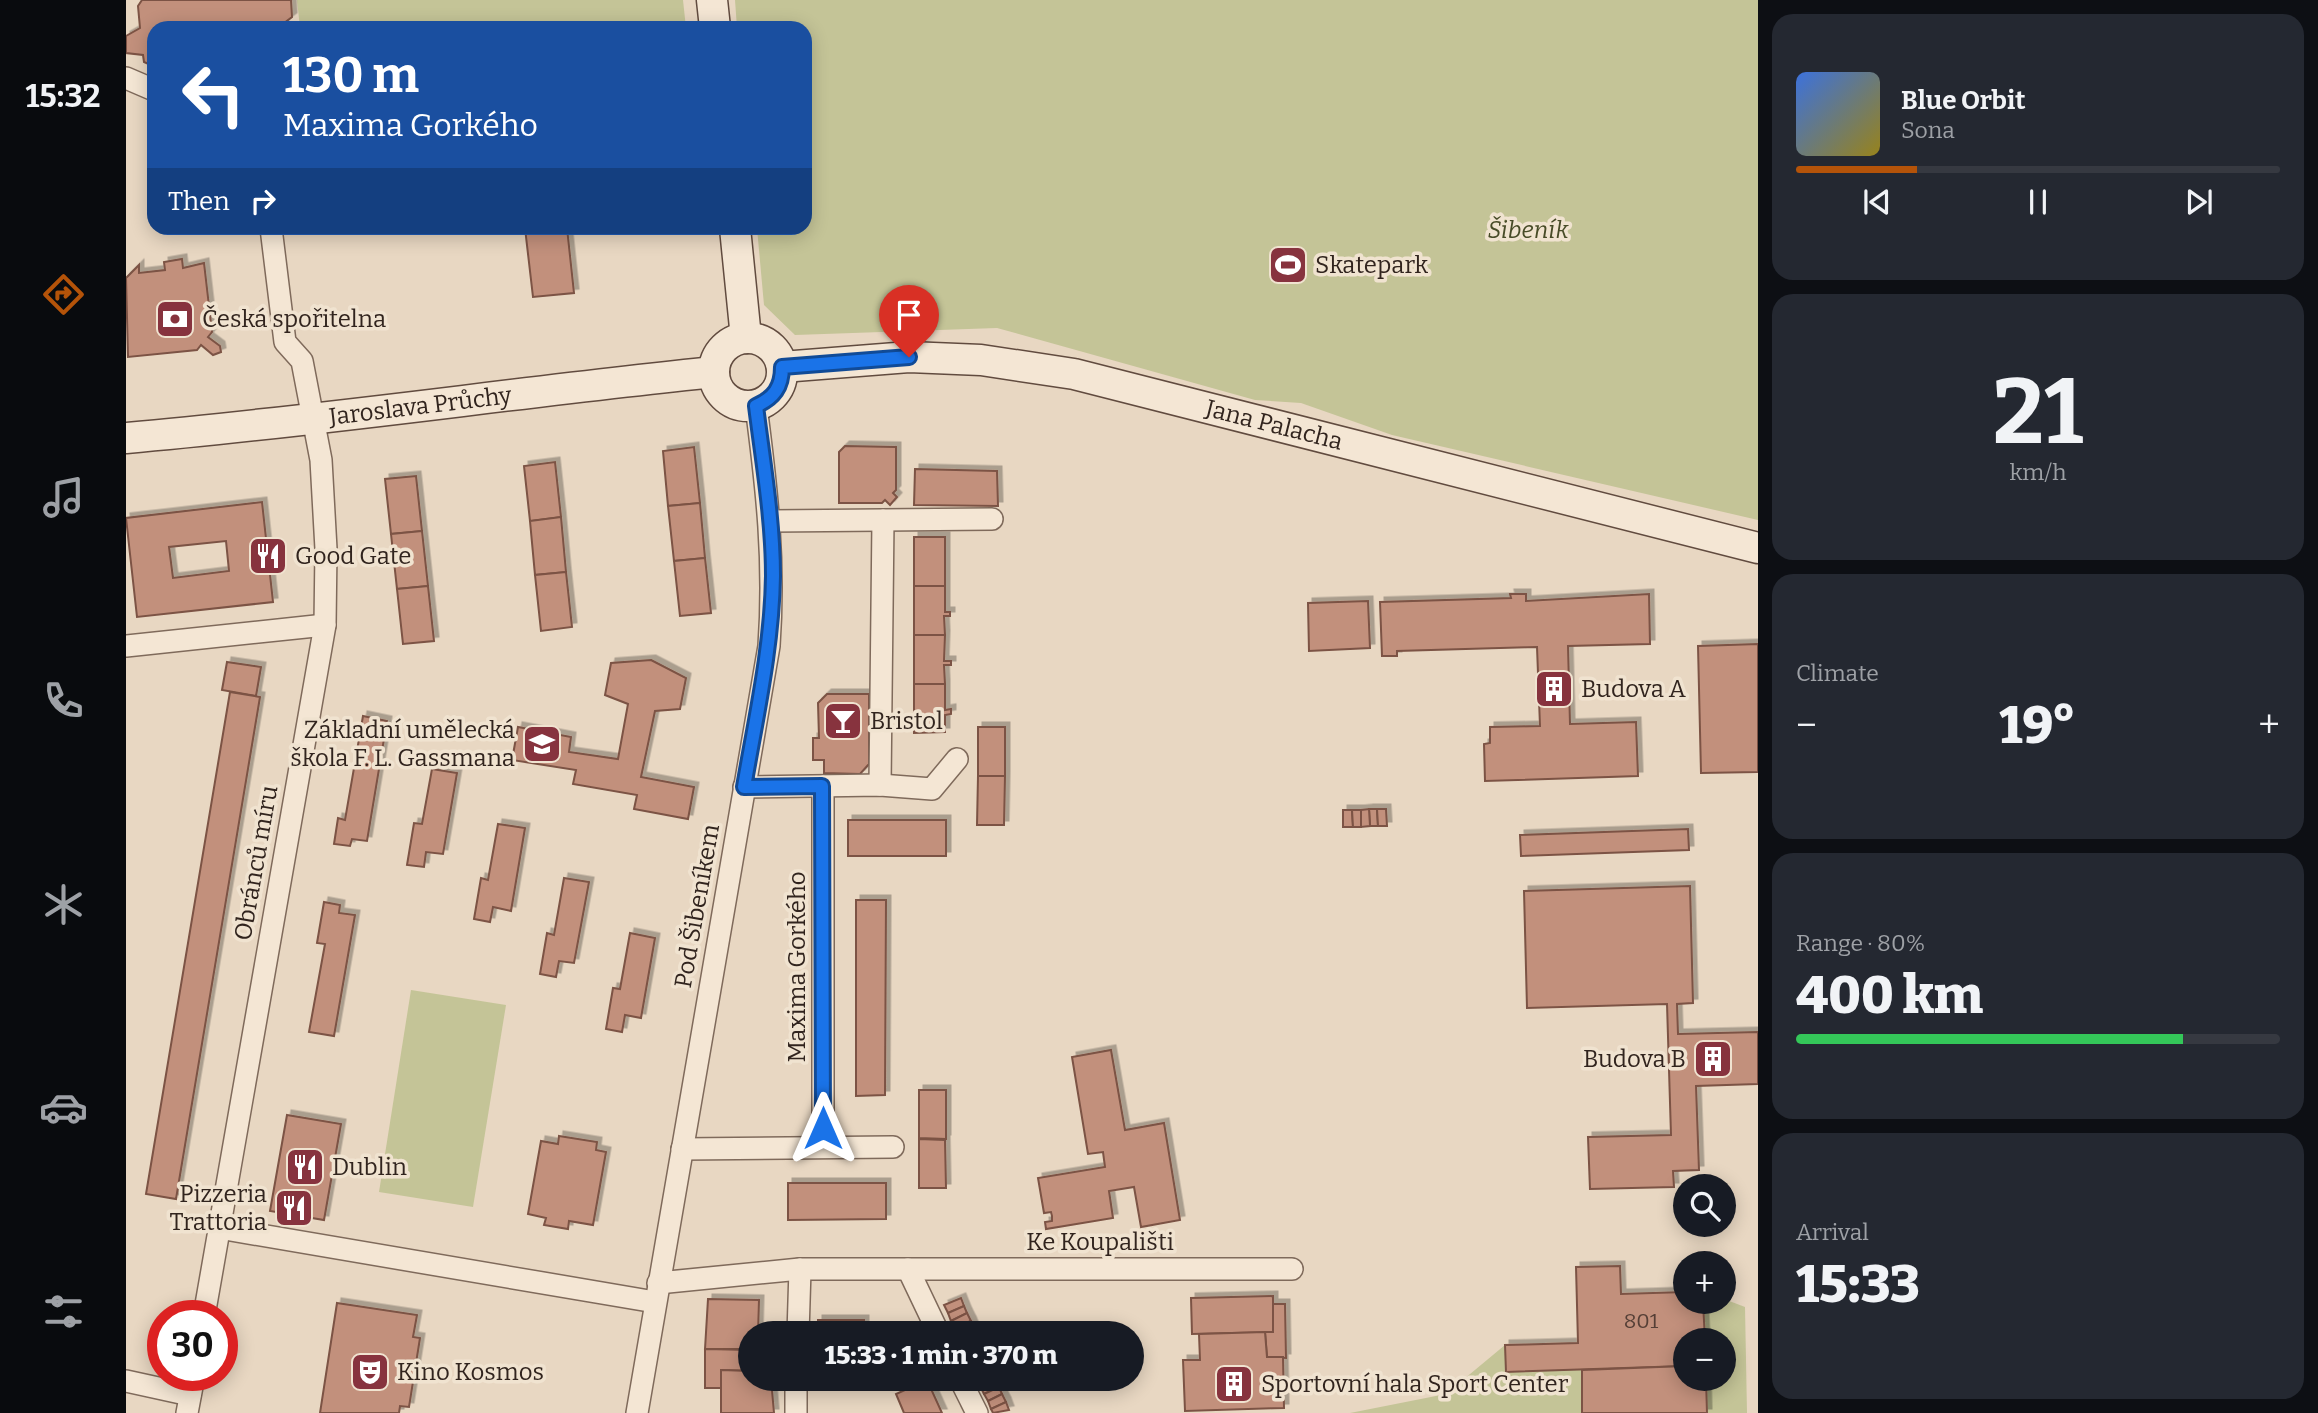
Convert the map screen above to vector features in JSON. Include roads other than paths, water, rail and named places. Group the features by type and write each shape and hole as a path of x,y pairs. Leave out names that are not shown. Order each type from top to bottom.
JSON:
{"street":[{"path":"712,0 714,21"},
{"path":"126,78 147,87"},
{"name":"Obránců míru","path":"207,1300 325,625 326,549 321,460 302,361 285,342 272,235"},
{"path":"736,235 746,338"},
{"path":"746,338 756,338 774,349 782,367 779,387 765,402 756,406 735,404 727,399 719,391 714,372 720,353 736,340 746,338"},
{"name":"Jana Palacha","path":"782,367 909,357 981,360 1074,374 1758,548"},
{"name":"Jaroslava Průchy","path":"126,438 264,426 312,417 714,372"},
{"name":"Pod Šibeníkem","path":"637,1413 769,646 773,576 771,521 756,406"},
{"path":"771,521 992,519"},
{"path":"880,785 883,520"},
{"path":"126,646 325,625"},
{"path":"744,787 880,785 932,789 957,759"},
{"name":"Maxima Gorkého","path":"822,786 823,1147"},
{"path":"682,1149 893,1147"},
{"name":"Ke Koupališti","path":"219,1228 657,1293 800,1269 1292,1269"},
{"path":"798,1321 800,1269"},
{"path":"908,1269 933,1321"},
{"path":"126,1381 190,1394"},
{"path":"796,1391 796,1413"},
{"path":"966,1391 976,1413"}],"place":[{"name":"Skatepark","path":"1288,265"},
{"name":"Česká spořitelna","path":"175,319"},
{"name":"Good Gate","path":"268,556"},
{"name":"Budova A","path":"1554,689"},
{"name":"Bristol","path":"843,721"},
{"name":"Základní umělecká škola F. L. Gassmana","path":"542,744"},
{"name":"Budova B","path":"1713,1059"},
{"name":"Dublin","path":"305,1167"},
{"name":"Pizzeria Trattoria","path":"294,1208"},
{"name":"Kino Kosmos","path":"370,1372"},
{"name":"Sportovní hala Sport Center","path":"1234,1384"}],"park label":[{"name":"Šibeník","path":"1528,230"}]}
